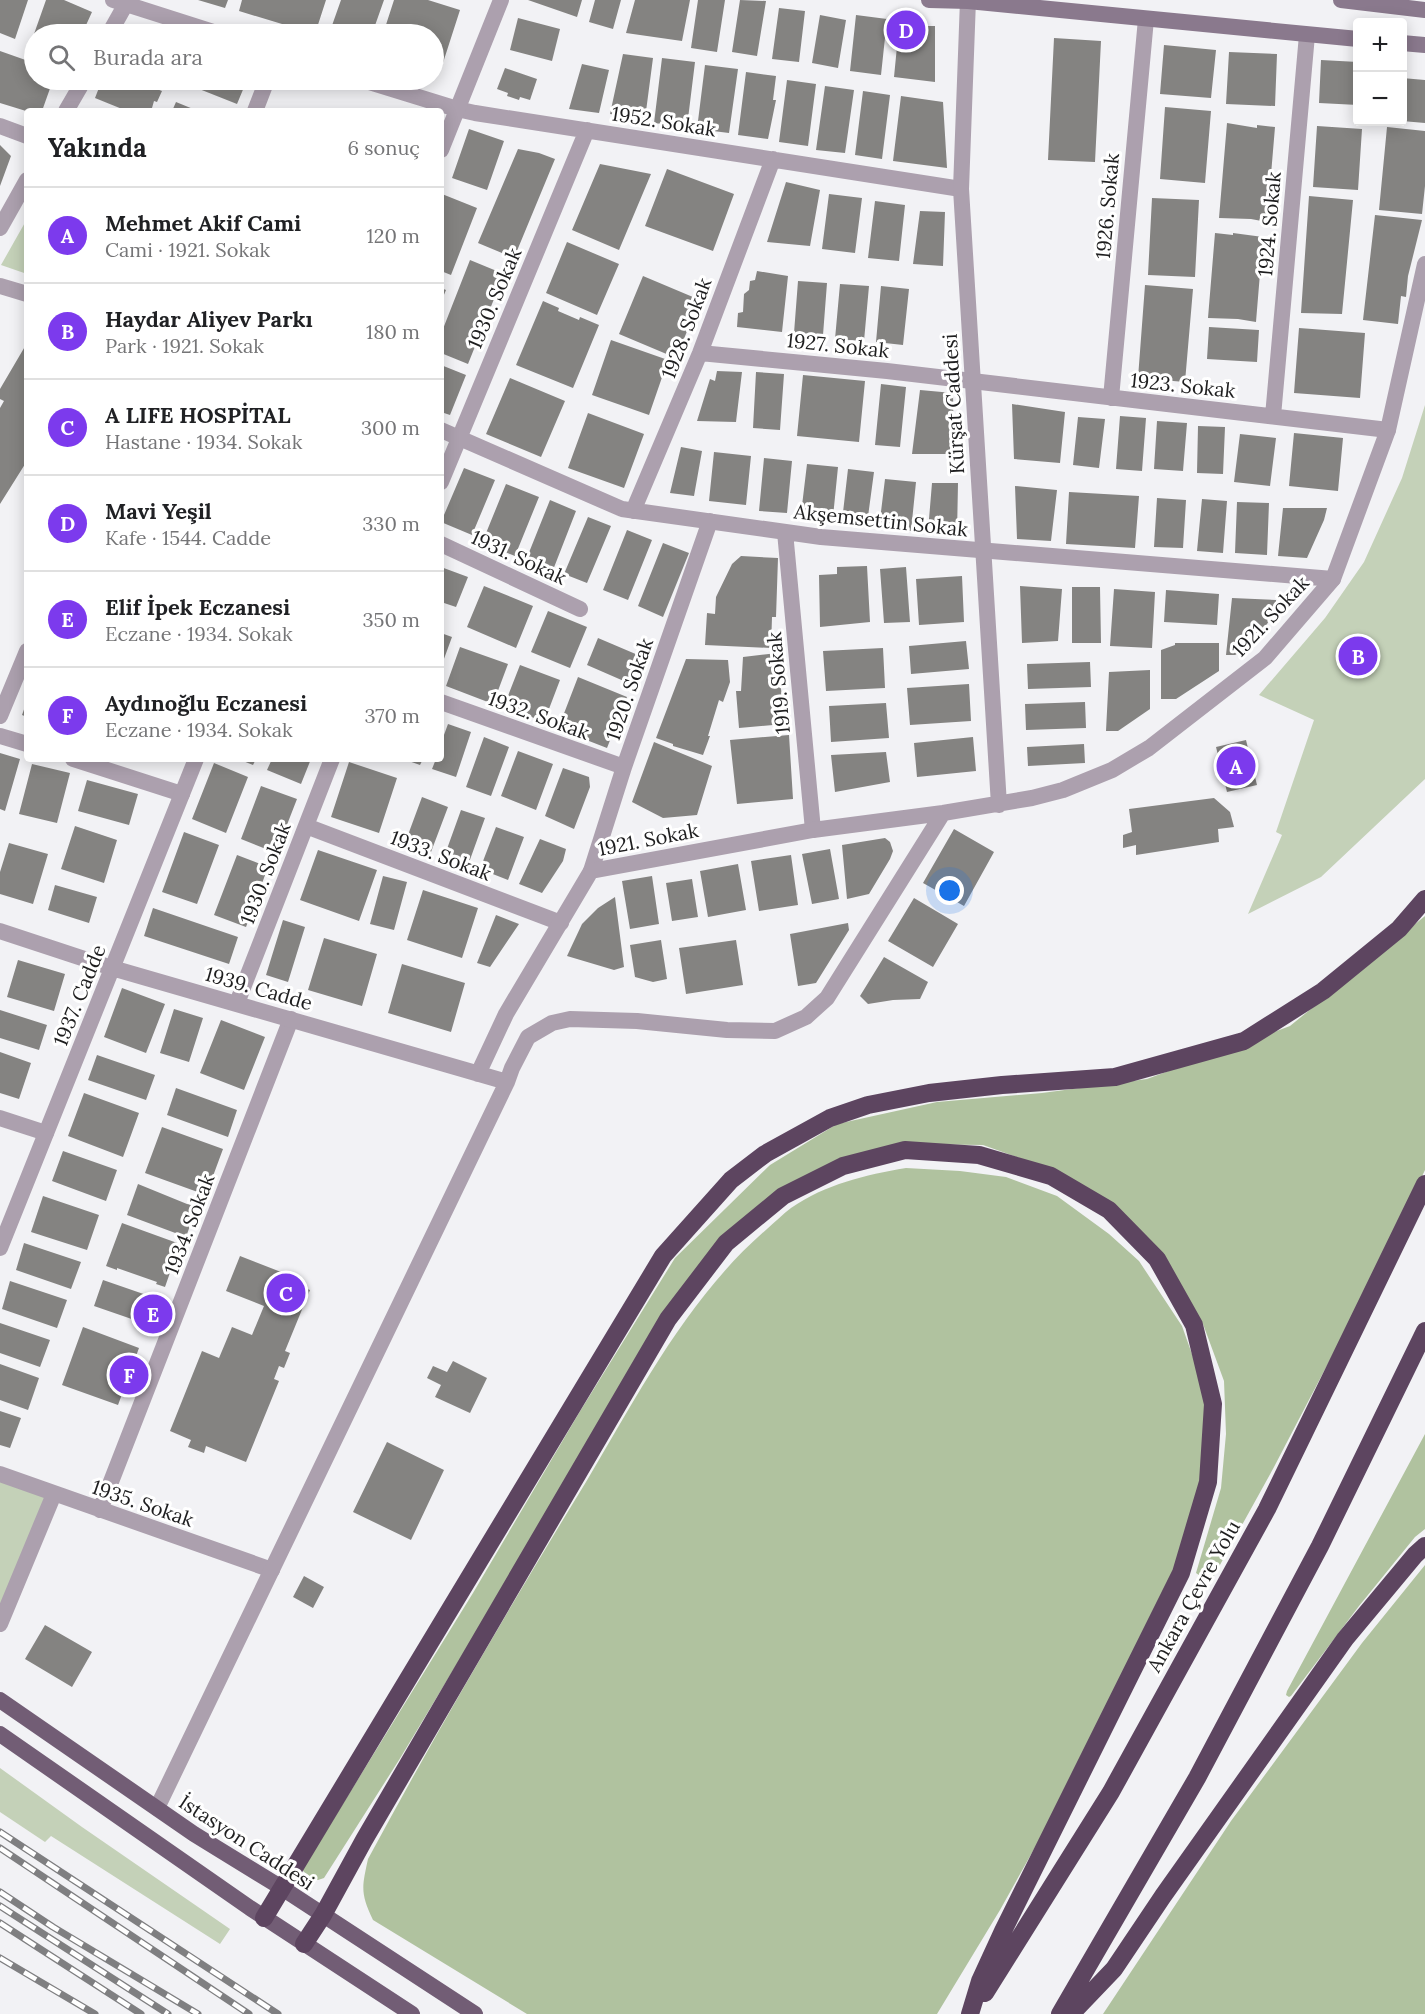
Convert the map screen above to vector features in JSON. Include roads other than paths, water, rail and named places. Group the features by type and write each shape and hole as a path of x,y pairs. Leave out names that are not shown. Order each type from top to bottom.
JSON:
{"highway":[{"path":"264,1918 663,1256 731,1179 765,1154 830,1118 868,1105 929,1093 1115,1077 1244,1041 1323,991 1399,929 1425,899"},
{"path":"304,1944 323,1915 364,1840 668,1319 726,1243 783,1196 843,1167 905,1150 980,1155 1051,1176 1109,1210 1157,1259 1194,1325 1213,1404 1208,1482 1181,1573 1003,1931 980,1981 971,2014"},
{"name":"Ankara Çevre Yolu","path":"971,2014 1111,1792 1261,1520 1425,1184"},
{"path":"1060,2014 1197,1778 1320,1546 1425,1331"},
{"path":"1071,2014 1114,1969 1345,1639 1414,1555 1425,1546"}],"main road":[{"path":"929,0 968,0 1353,39"},
{"path":"1341,0 1425,10"},
{"path":"1407,43 1425,45"},
{"name":"İstasyon Caddesi","path":"0,1700 194,1834 282,1888 475,2014"},
{"path":"0,1734 264,1918 412,2014"}],"street":[{"path":"444,142 501,0"},
{"name":"Kürşat Caddesi","path":"968,0 961,189 999,805"},
{"path":"114,24 122,2 189,24"},
{"name":"1926. Sokak","path":"1111,398 1146,19"},
{"name":"1924. Sokak","path":"1273,416 1307,35"},
{"path":"68,108 78,90"},
{"path":"256,108 263,90"},
{"name":"1952. Sokak","path":"395,90 457,109 961,189"},
{"path":"0,126 24,135"},
{"name":"1930. Sokak","path":"444,475 587,130"},
{"name":"1928. Sokak","path":"633,511 700,353 773,159"},
{"path":"0,228 24,185"},
{"name":"1921. Sokak","path":"478,1074 506,1014 591,871 813,830 999,805 1063,790 1112,770 1149,748 1265,658 1334,579 1388,429 1425,264"},
{"path":"0,286 24,293"},
{"name":"1927. Sokak","path":"700,353 887,371 972,382"},
{"name":"1923. Sokak","path":"972,382 1388,429"},
{"name":"Akşemsettin Sokak","path":"444,431 622,509 633,511 785,532 982,552 1334,579"},
{"name":"1920. Sokak","path":"591,871 624,767 710,521"},
{"name":"1919. Sokak","path":"785,532 813,830"},
{"name":"1931. Sokak","path":"444,545 580,609"},
{"path":"0,716 24,658"},
{"name":"1932. Sokak","path":"444,703 624,767"},
{"path":"0,735 24,743"},
{"path":"82,762 182,794"},
{"name":"1937. Cadde","path":"0,1248 195,762"},
{"name":"1930. Sokak","path":"237,1003 331,762"},
{"path":"157,1808 528,1037 552,1023 570,1019 637,1021 727,1030 775,1031 806,1017 827,999 944,813"},
{"name":"1933. Sokak","path":"306,826 561,923"},
{"name":"1939. Cadde","path":"0,931 112,968 507,1082"},
{"name":"1934. Sokak","path":"100,1510 291,1019"},
{"path":"0,1118 46,1133"},
{"name":"1935. Sokak","path":"0,1474 272,1570"},
{"path":"0,1624 54,1494"}],"railway":[{"path":"0,1832 278,2014"},
{"path":"0,1848 249,2014"},
{"path":"0,1892 53,1927 198,2014"},
{"path":"0,1906 168,2014"},
{"path":"0,1923 141,2014"},
{"path":"0,1958 95,2014"}],"place":[{"name":"Mavi Yeşil","path":"906,30"},
{"name":"Haydar Aliyev Parkı","path":"1358,656"},
{"name":"Mehmet Akif Cami","path":"1236,766"},
{"name":"A LIFE HOSPİTAL","path":"286,1293"},
{"name":"Elif İpek Eczanesi","path":"153,1314"},
{"name":"Aydınoğlu Eczanesi","path":"129,1375"}]}
